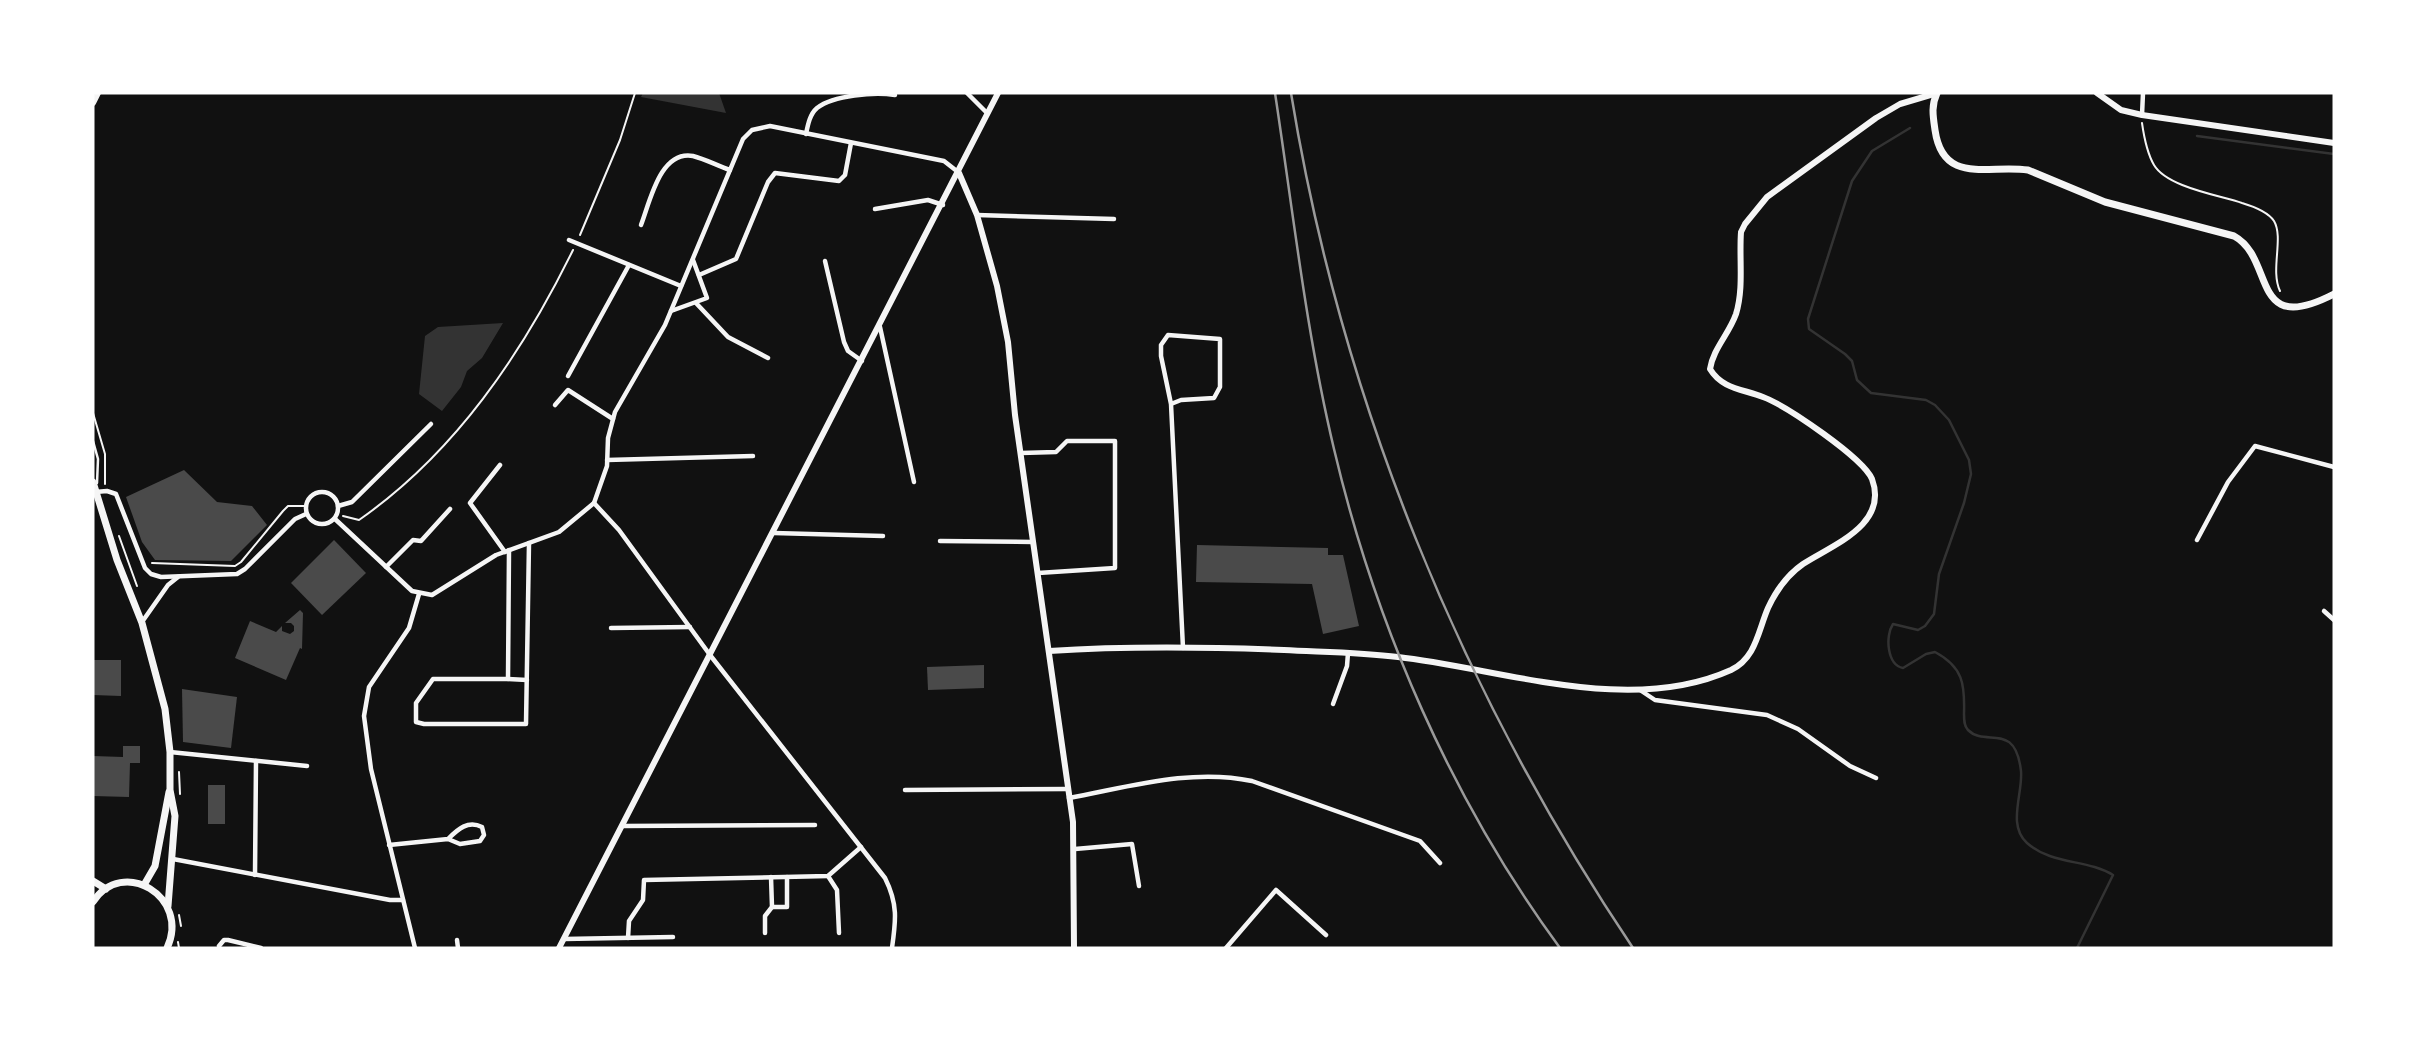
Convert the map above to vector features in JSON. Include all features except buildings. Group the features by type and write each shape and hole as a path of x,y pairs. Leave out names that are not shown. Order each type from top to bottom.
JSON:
{"main road":[{"path":"1937,93 1933,104 1936,139 1942,151 1958,167 1970,171 2028,170 2105,202 2234,236 2250,247 2266,290 2275,300 2283,303 2295,307 2307,306 2334,294"},
{"path":"93,482 98,491 117,560 142,622 160,685 170,752 170,790 155,866 144,885"},
{"path":"168,906 176,816 170,790"},
{"path":"93,881 106,889"},
{"path":"93,902 106,889 125,883 144,885 162,897 168,906 172,933 168,948"}],"street":[{"path":"93,103 98,93"},
{"path":"967,93 988,114"},
{"path":"559,948 943,205 998,93"},
{"path":"1049,651 1183,648 1348,653 1400,657 1571,685 1639,689 1666,687 1699,679 1731,670 1746,661 1753,650 1774,595 1783,583 1802,565 1858,531 1869,516 1874,500 1873,483 1867,470 1792,412 1765,398 1727,386 1716,379 1710,369 1712,358 1729,331 1737,311 1741,285 1741,232 1767,197 1876,118 1900,104 1937,93"},
{"path":"2097,93 2121,110 2140,115 2334,143"},
{"path":"2140,115 2143,93"},
{"path":"806,134 812,114 822,105 859,94 895,96"},
{"path":"335,519 412,591 432,595 496,555 559,532 594,503 607,460 613,419 671,311 743,139 752,130 771,126 944,161 959,173 977,215 997,286 1008,342 1069,798 1074,849 1074,948"},
{"path":"699,275 736,259 768,182 775,173 839,181 845,176 851,143"},
{"path":"641,225 660,176 670,162 680,156 692,156 730,170"},
{"path":"876,209 928,200 943,205"},
{"path":"977,215 1114,219"},
{"path":"569,240 681,286"},
{"path":"671,311 707,298 693,261"},
{"path":"825,261 844,342 848,351 862,361"},
{"path":"568,376 629,265"},
{"path":"695,303 728,337 768,358"},
{"path":"880,327 914,482"},
{"path":"1171,404 1181,400 1214,398 1220,387 1220,339 1168,335 1161,345 1171,404 1183,648"},
{"path":"555,405 568,390 613,419"},
{"path":"338,509 352,502 431,424"},
{"path":"1021,453 1056,453 1067,441 1115,441 1115,568 1038,573"},
{"path":"2197,540 2228,482 2255,446 2334,467"},
{"path":"607,460 753,456"},
{"path":"500,465 470,503 507,551 508,679"},
{"path":"98,491 117,494 142,562 151,574 237,574 295,519 306,514"},
{"path":"321,492 332,495 338,509 335,519 330,523 317,524 306,514 310,497 321,492"},
{"path":"594,503 619,530 710,655 885,878 894,895 896,909 892,948"},
{"path":"386,567 412,540 421,541 450,509"},
{"path":"774,533 883,536"},
{"path":"940,541 1033,542"},
{"path":"527,680 433,678 416,703 416,722 526,724 527,680 529,543"},
{"path":"142,622 168,585 178,576"},
{"path":"415,948 371,769 365,707 369,687 409,628 419,594"},
{"path":"2323,611 2334,620"},
{"path":"611,628 690,627"},
{"path":"1333,704 1347,666 1348,653"},
{"path":"1639,689 1656,700 1767,715 1798,729 1850,765 1876,778"},
{"path":"170,752 307,766"},
{"path":"256,761 256,875"},
{"path":"1069,798 1192,776 1226,775 1252,781 1420,841 1440,863"},
{"path":"905,790 1068,789"},
{"path":"390,845 448,839 460,844 480,841 484,835 482,827 476,824 460,827 448,839"},
{"path":"622,826 815,825"},
{"path":"1074,849 1132,844 1139,887"},
{"path":"628,939 629,921 643,900 644,880 828,876 861,848"},
{"path":"173,859 390,900 402,900"},
{"path":"828,876 837,890 839,933"},
{"path":"765,933 765,916 772,907 771,877"},
{"path":"772,907 787,907 787,877"},
{"path":"1226,948 1276,890 1326,935"},
{"path":"564,939 673,937"},
{"path":"219,946 224,940 228,940 261,948"},
{"path":"457,940 458,948"}],"lane":[{"path":"93,442 99,469 98,491"}],"path":[{"path":"338,509 347,518 359,520 386,502 474,410 525,340 576,243 620,140 635,93"},
{"path":"2140,115 2154,166 2165,178 2253,206 2275,223 2275,275 2282,295"},
{"path":"142,562 234,566 241,562 288,506 306,506"}],"shaded area":[{"path":"643,93 719,93 726,113 641,97"},
{"path":"503,323 482,358 467,371 461,387 442,411 419,394 425,336 438,327"}],"waterway":[{"path":"1910,128 1872,151 1852,181 1808,319 1809,329 1852,361 1857,380 1871,393 1926,400 1935,405 1949,420 1969,460 1971,474 1964,503 1939,574 1934,614 1925,626 1918,630 1893,624 1890,629 1889,649 1894,662 1903,668 1926,654 1935,652 1944,658 1957,670 1963,685 1964,721 1967,728 1975,735 2006,740 2013,746 2021,771 2018,827 2027,843 2047,855 2092,866 2113,875 2077,948"},
{"path":"2197,136 2334,154"}],"railway":[{"path":"1275,93 1324,405 1351,516 1372,581 1395,646 1452,772 1521,892 1560,948"},
{"path":"1291,93 1313,207 1341,320 1376,430 1416,539 1462,645 1514,749 1571,850 1633,948"}]}
